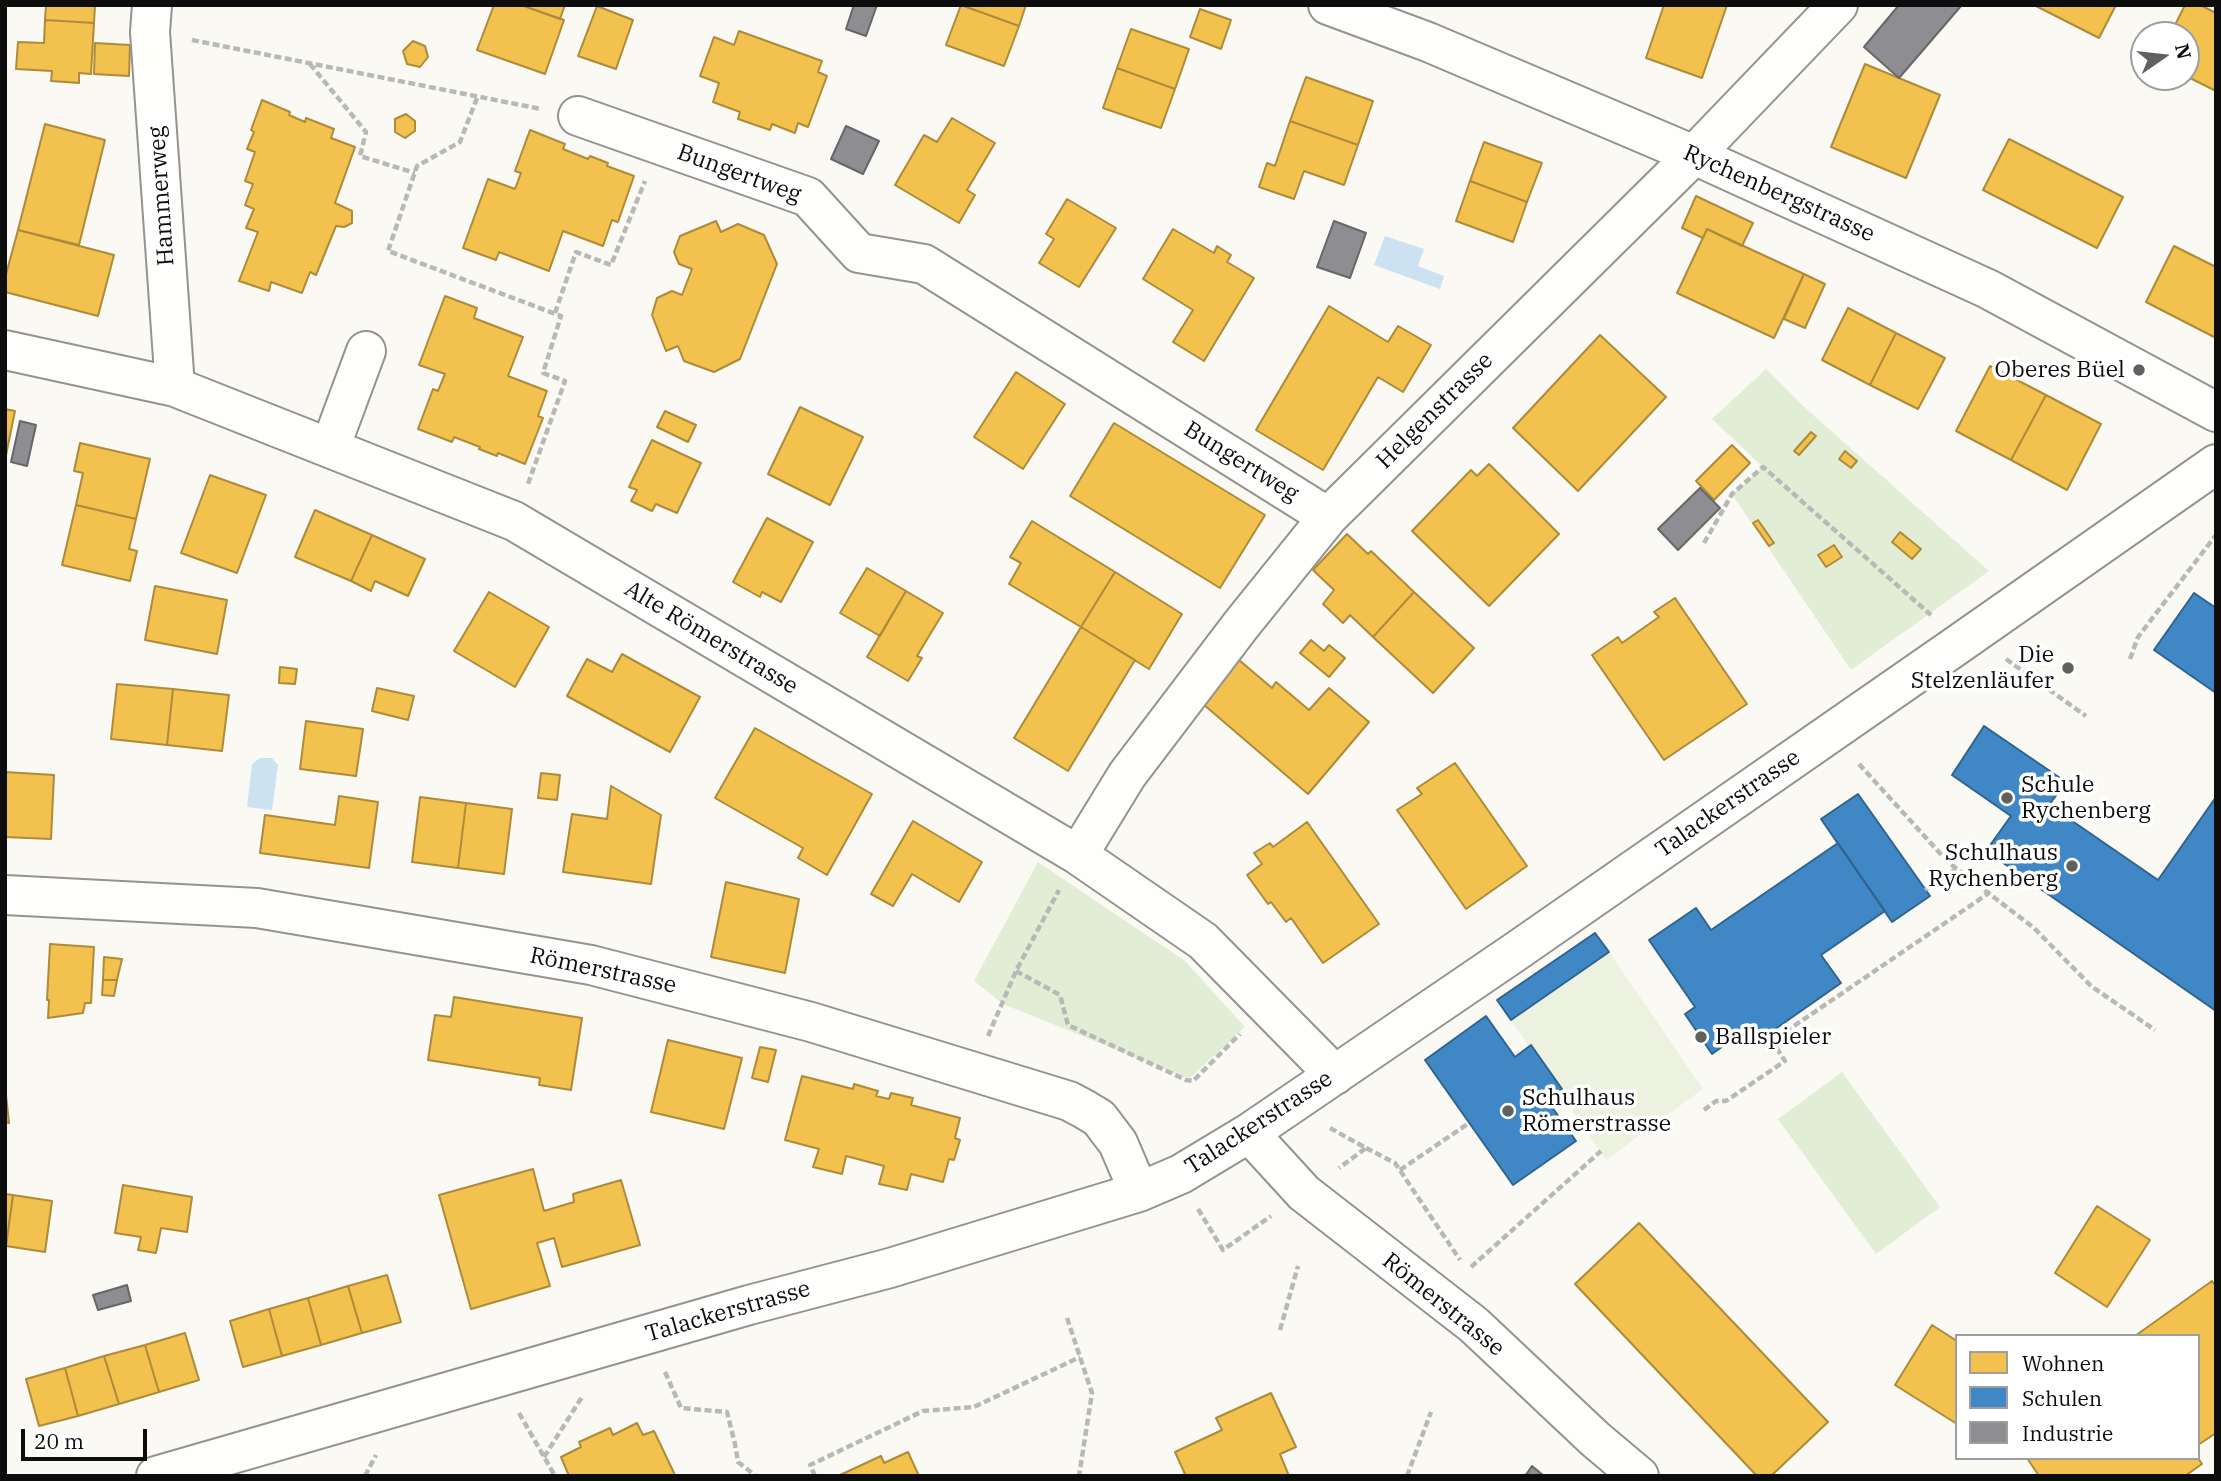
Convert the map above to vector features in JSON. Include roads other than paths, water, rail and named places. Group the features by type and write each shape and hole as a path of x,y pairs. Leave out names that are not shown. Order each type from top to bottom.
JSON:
{"street":[{"name":"Rychenbergstrasse","path":"1328,5 1428,42 1694,155 1988,289 2216,412"},
{"name":"Helgenstrasse","path":"1077,855 1127,775 1241,625 1328,517 1694,155 1838,5"},
{"name":"Hammerweg","path":"151,19 175,387"},
{"name":"Bungertweg","path":"578,116 808,197 859,253 924,264 1328,517"},
{"name":"Alte Römerstrasse","path":"5,350 175,387 514,521 1077,855 1203,941 1335,1075"},
{"path":"330,448 366,351"},
{"name":"Talackerstrasse","path":"156,1476 749,1305 890,1268 1139,1192 1181,1174 1249,1133 1335,1075 2216,464"},
{"name":"Römerstrasse","path":"5,895 257,908 592,965 811,1022 1069,1101 1100,1118 1118,1143 1139,1192"},
{"name":"Römerstrasse","path":"1249,1133 1304,1193 1474,1325 1595,1439 1639,1476"}],"water":[{"path":"1385,236 1424,249 1418,266 1444,276 1440,289 1374,265"},
{"path":"260,758 272,758 278,765 272,810 247,807 252,764"}],"place":[{"name":"Oberes Büel","path":"2139,370"},
{"name":"Die Stelzenläufer","path":"2068,668"},
{"name":"Schule Rychenberg","path":"2007,798"},
{"name":"Schulhaus Rychenberg","path":"2072,866"},
{"name":"Ballspieler","path":"1701,1037"},
{"name":"Schulhaus Römerstrasse","path":"1508,1111"}]}
